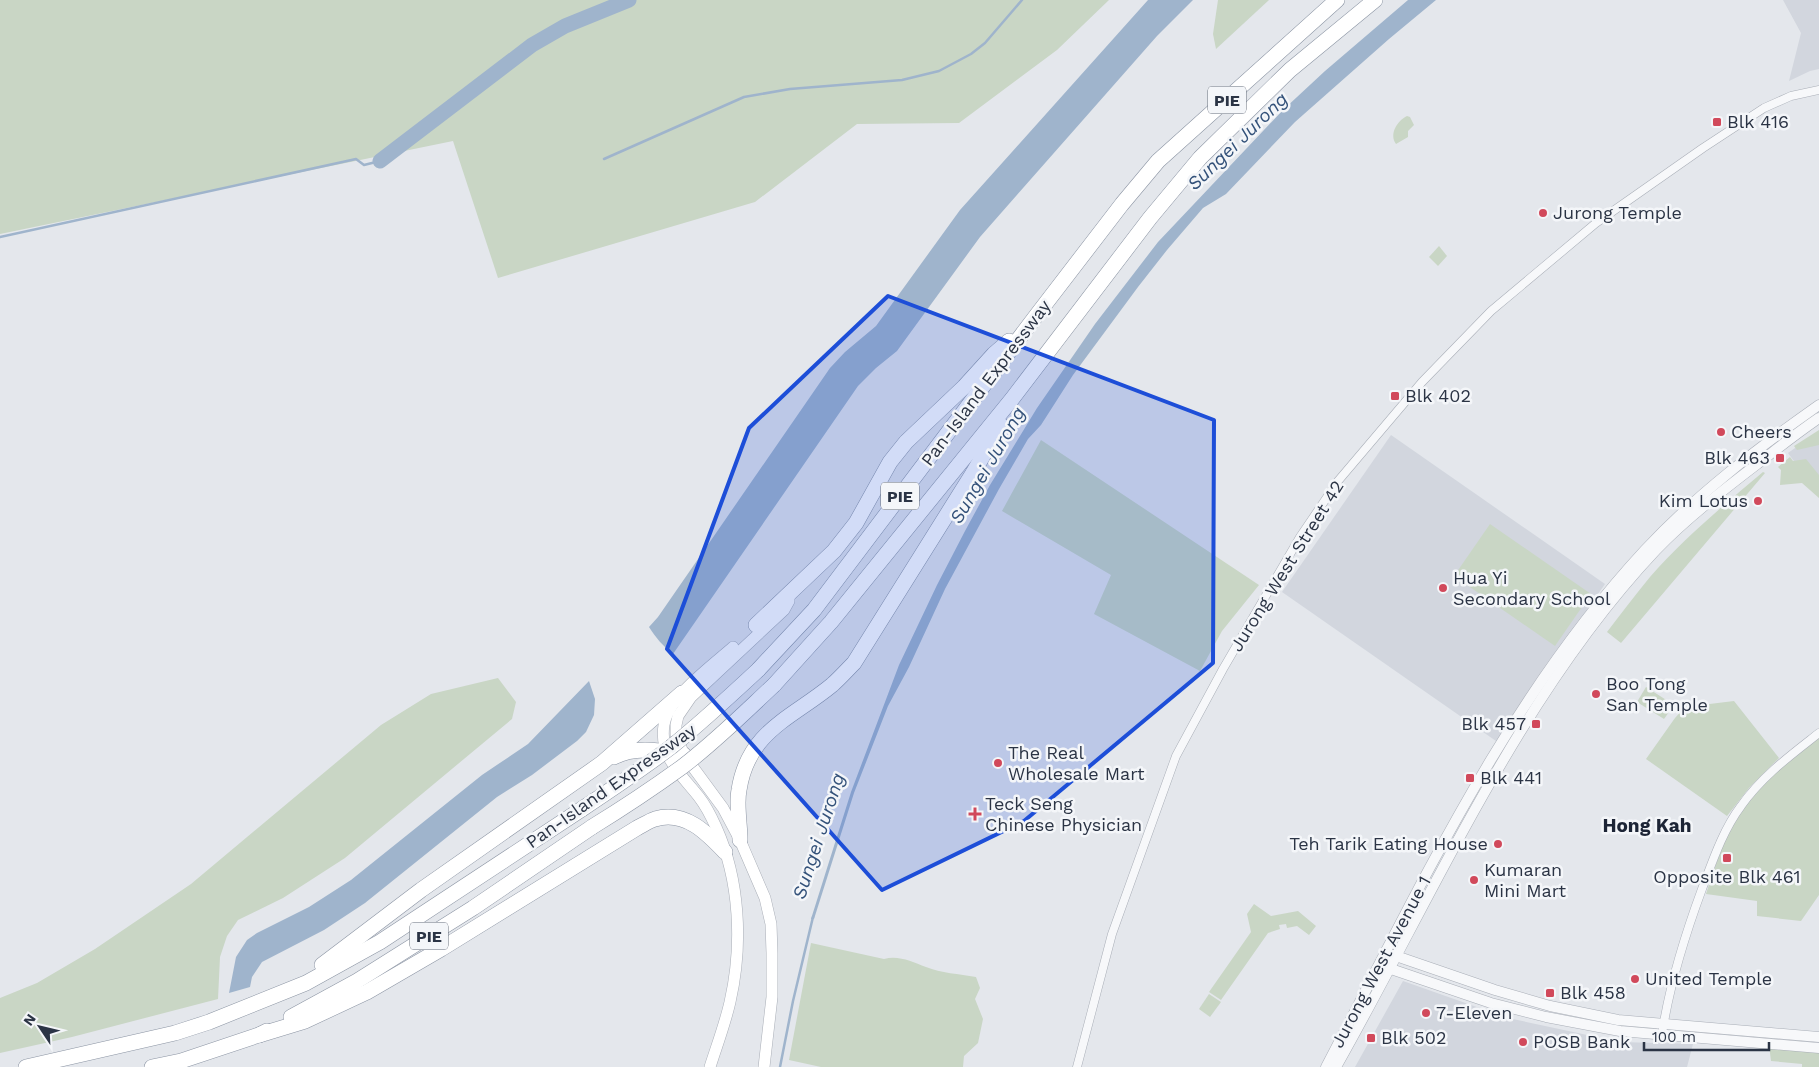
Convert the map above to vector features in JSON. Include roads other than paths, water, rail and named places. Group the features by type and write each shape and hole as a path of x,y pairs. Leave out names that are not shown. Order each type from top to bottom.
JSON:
{"highway":[{"name":"Pan-Island Expressway","path":"26,1067 175,1033 306,983 380,942 633,775 717,709 758,670 814,610 1036,316 1122,204 1158,161 1337,0"},
{"name":"Pan-Island Expressway","path":"152,1067 181,1061 259,1035 357,981 473,908 639,797 683,766 730,727 774,685 831,622 1025,383 1150,218 1200,158 1290,70 1375,0"},
{"path":"756,625 834,551 856,523 890,462 906,442 964,387 994,354 1036,316"},
{"path":"740,840 738,791 746,765 757,746 774,726 832,685 854,663 973,473 1025,383"},
{"path":"306,983 321,966 421,890 602,763 682,693"},
{"path":"602,763 622,753 636,750 658,750 684,755"},
{"path":"259,1035 305,1021 367,992 654,819 670,817 693,823 708,834 725,852"}],"main road":[{"path":"764,1067 772,997 771,924 766,898 740,840 723,808 684,755 676,735 676,725 678,716 691,697 784,610 789,601 789,594"},
{"path":"710,1067 730,1003 737,951 734,891 725,852 710,816 700,798 679,774 666,752 663,736 664,722 682,693 756,625"}],"street":[{"name":"Jurong West Street 42","path":"1077,1067 1112,934 1176,756 1300,537 1338,481 1422,382 1488,315 1596,223 1702,148 1764,108 1791,96 1819,90"},
{"name":"Jurong West Avenue 1","path":"1326,1067 1432,864 1506,734 1560,655 1647,548 1691,506 1764,445 1819,405"},
{"name":"Jurong West Avenue 1","path":"1336,1067 1510,750 1590,629 1657,550 1697,513 1735,481 1819,418"},
{"path":"1662,1035 1672,978 1686,933 1711,864 1732,819 1742,804 1766,777 1819,733"},
{"path":"1387,952 1495,990 1550,1006 1618,1020 1819,1037"},
{"path":"1380,964 1390,970 1491,1003 1546,1017 1620,1031 1819,1048"}],"water":[{"path":"1148,0 1193,0 1157,36 980,237 897,351 858,386 673,654 660,642 649,627 658,617 830,368 845,352 876,326 960,210"},
{"name":"Sungei Jurong","path":"1408,0 1436,0 1295,122 1226,194 1203,208 1138,287 1073,375 1041,425 1028,439 945,589 909,667 888,706 854,793 814,919 811,919 851,792 899,665 965,531 990,485 1037,408 1095,324 1158,242 1283,110 1325,71"},
{"path":"589,681 595,699 594,715 586,732 577,741 532,775 497,797 365,903 324,930 262,962 252,977 250,987 229,993 236,957 247,940 309,907 351,880 482,775 528,744"}],"waterway":[{"path":"380,161 532,45 565,26 629,0"},
{"path":"604,159 744,97 790,89 902,80 939,71 971,54 985,43 1022,0"},
{"path":"0,237 356,159 364,165 380,161"},
{"name":"Sungei Jurong","path":"780,1067 813,917"}],"place":[{"name":"Blk 416","path":"1717,122"},
{"name":"Jurong Temple","path":"1543,213"},
{"name":"Blk 402","path":"1395,396"},
{"name":"Cheers","path":"1721,432"},
{"name":"Blk 463","path":"1780,458"},
{"name":"Kim Lotus","path":"1758,501"},
{"name":"Hua Yi Secondary School","path":"1443,588"},
{"name":"Boo Tong San Temple","path":"1596,694"},
{"name":"Blk 457","path":"1536,724"},
{"name":"The Real Wholesale Mart","path":"998,763"},
{"name":"Blk 441","path":"1470,778"},
{"name":"Teck Seng Chinese Physician","path":"975,814"},
{"name":"Teh Tarik Eating House","path":"1498,844"},
{"name":"Opposite Blk 461","path":"1727,858"},
{"name":"Kumaran Mini Mart","path":"1474,880"},
{"name":"United Temple","path":"1635,979"},
{"name":"Blk 458","path":"1550,993"},
{"name":"7-Eleven","path":"1426,1013"},
{"name":"Blk 502","path":"1371,1038"},
{"name":"POSB Bank","path":"1523,1042"}],"district":[{"name":"Hong Kah","path":"1647,825"}]}
